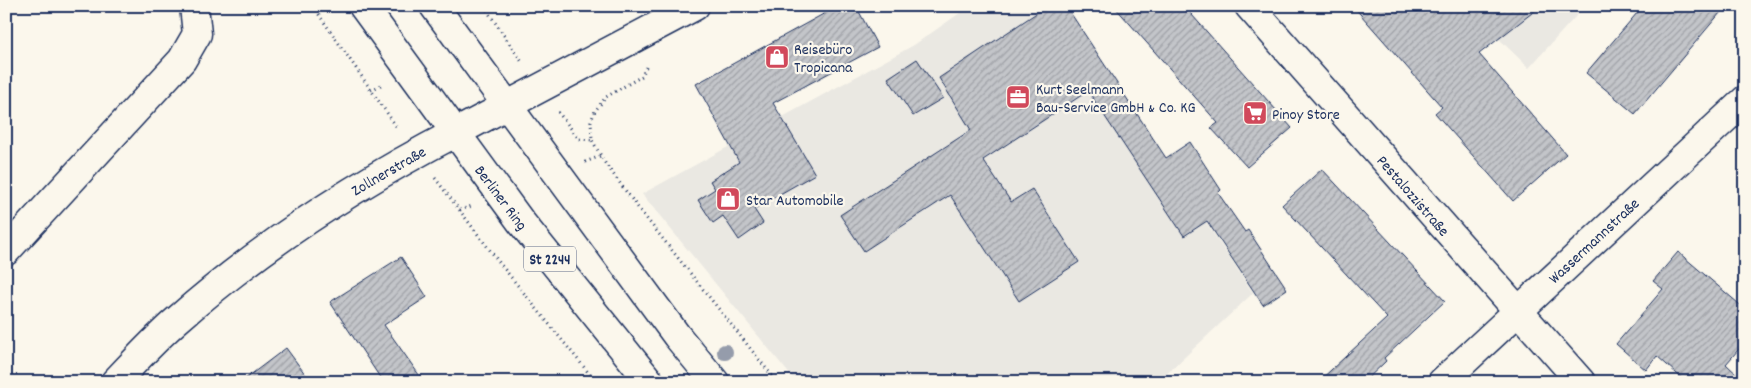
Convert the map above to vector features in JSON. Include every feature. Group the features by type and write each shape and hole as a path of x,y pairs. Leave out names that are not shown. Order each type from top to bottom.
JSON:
{"street":[{"path":"6,251 182,60 197,34 194,6"},
{"name":"Berliner Ring","path":"363,6 520,222 650,382"},
{"path":"434,6 677,336 715,382"},
{"name":"Zollnerstraße","path":"115,382 176,320 240,268 310,216 416,153 695,6"},
{"name":"Pestalozzistraße","path":"1249,6 1581,382"},
{"name":"Wassermannstraße","path":"1442,382 1745,100"}],"path":[{"path":"313,6 416,153 502,266 596,382"},
{"path":"666,22 642,76 606,97 595,111 591,121 592,140 605,163 639,209 777,382"}],"shaded area":[{"path":"970,6 1063,6 1253,293 1158,382 796,382 642,194 914,45"},
{"path":"1465,6 1585,6 1529,68"}],"building":[{"path":"838,6 856,6 878,47 773,103 815,174 754,209 763,223 739,240 723,216 713,223 698,200 715,189 710,181 739,162 696,84"},
{"path":"1047,6 1066,6 1166,158 1190,142 1221,190 1218,193 1245,232 1248,230 1287,289 1263,305 1207,221 1184,236 1088,91 983,160 1011,202 1032,189 1079,262 1019,301 950,195 864,251 840,215 971,130 939,78"},
{"path":"1114,6 1184,6 1292,128 1247,167 1211,128 1218,123"},
{"path":"1353,6 1541,6 1479,54 1566,154 1513,201 1435,113 1442,107"},
{"path":"1643,6 1726,6 1635,114 1586,73"},
{"path":"917,59 943,98 913,116 888,78"},
{"path":"1322,169 1445,301 1384,358 1386,361 1364,382 1318,382 1387,318 1282,205"},
{"path":"1678,252 1745,309 1745,342 1726,364 1745,382 1686,382 1657,356 1646,370 1616,344 1663,289 1653,281"},
{"path":"401,257 427,297 384,325 424,382 383,382 330,302"},
{"path":"286,348 311,382 241,382"}],"place":[{"name":"Reisebüro Tropicana","path":"777,57"},
{"name":"Kurt Seelmann Bau-Service GmbH & Co. KG","path":"1018,97"},
{"name":"Pinoy Store","path":"1255,113"},
{"name":"Star Automobile","path":"728,199"}]}
